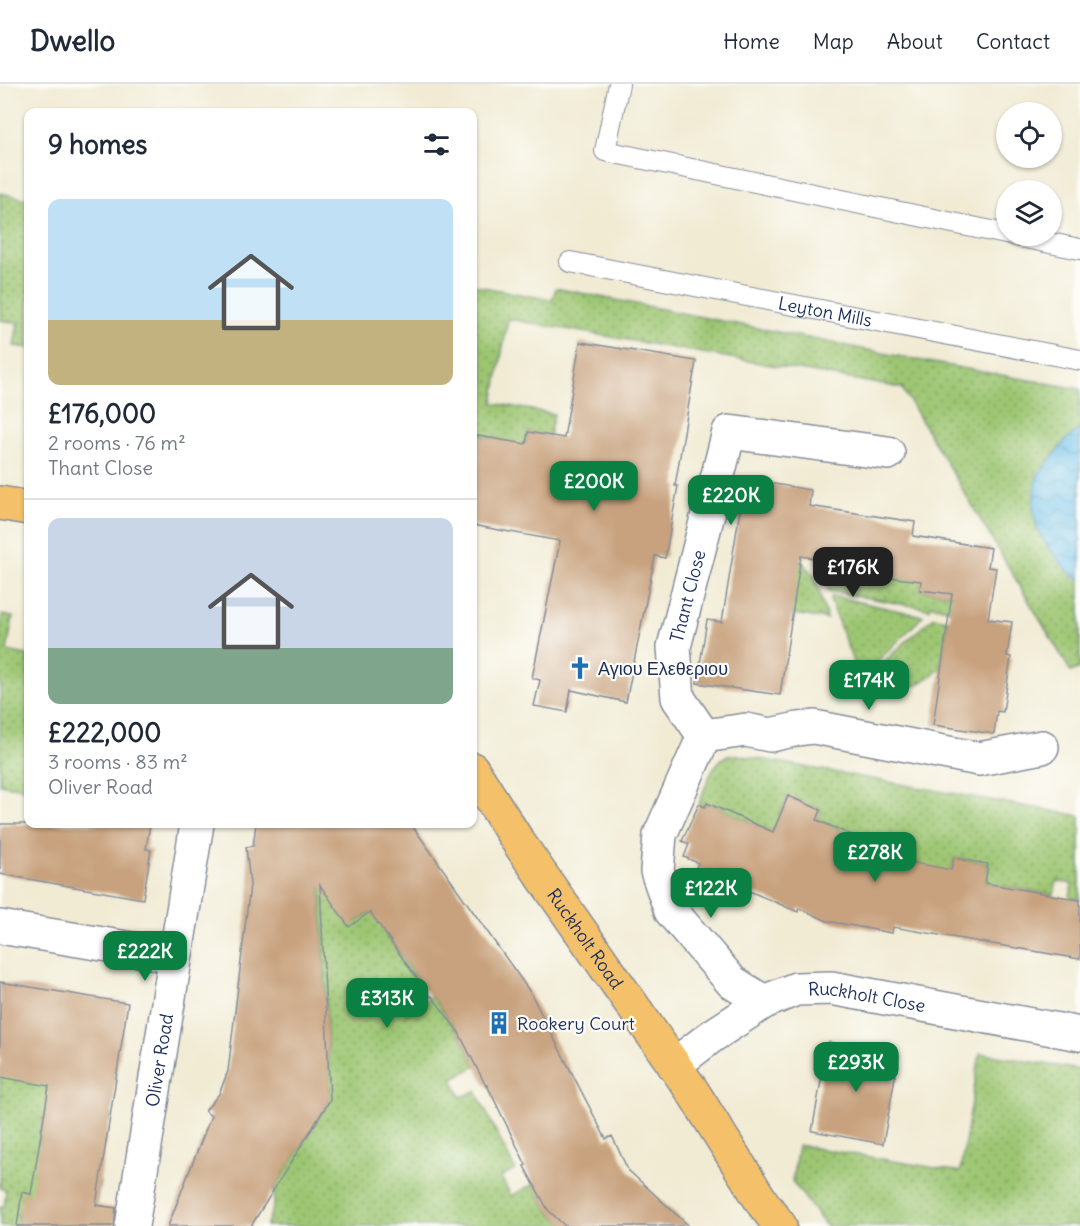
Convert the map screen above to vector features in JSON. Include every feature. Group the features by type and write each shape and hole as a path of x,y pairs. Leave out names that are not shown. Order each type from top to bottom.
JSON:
{"main road":[{"path":"0,503 24,507"},
{"name":"Ruckholt Road","path":"477,777 519,843 693,1092 762,1202 780,1226"}],"street":[{"name":"Thant Close","path":"704,736 678,698 674,647 729,432 888,453"},
{"path":"764,1002 732,982 670,911 657,871 660,835 704,736 746,730 770,735 814,727 979,759 1042,747"},
{"name":"Oliver Road","path":"132,1226 195,828"},
{"path":"0,927 175,956"},
{"name":"Ruckholt Close","path":"674,1065 712,1036 764,1002 796,989 831,988 1080,1034"}],"lane":[{"path":"618,84 605,151 996,232"},
{"path":"1062,245 1080,249"},
{"name":"Leyton Mills","path":"570,262 1080,360"}],"green space":[{"path":"0,193 24,198 24,347 14,346 18,323 0,320"},
{"path":"477,286 552,300 556,288 928,362 1080,389 1080,668 1071,672 902,388 508,319 493,403 554,414 549,436 528,432 518,485 500,481 507,441 477,436"},
{"path":"812,551 819,559 864,566 863,574 922,574 920,590 970,597 951,610 931,605 930,609 829,591"},
{"path":"800,559 815,577 827,619 786,613"},
{"path":"832,596 923,616 864,675 858,675 830,600"},
{"path":"2,615 13,617 7,651 24,654 24,788 0,784 0,629"},
{"path":"933,617 948,620 941,669 916,686 868,676"},
{"path":"738,755 1080,816 1080,900 1070,898 1072,884 1057,881 1054,895 985,883 988,863 954,858 950,877 917,863 883,857 884,847 854,841 840,856 849,834 817,820 821,810 788,796 773,832 707,803 705,807 699,804 709,777 717,764 727,756"},
{"path":"319,842 356,922 375,909 387,937 417,979 395,995 407,1014 432,996 459,1033 476,1066 452,1079 461,1097 476,1091 515,1170 501,1177 511,1196 534,1184 548,1210 565,1226 266,1226 274,1206 274,1189 330,1100"},
{"path":"980,1053 1080,1070 1080,1226 826,1226 792,1181 798,1145 960,1172"},
{"path":"0,1068 113,1096 110,1121 70,1115 69,1119 44,1115 39,1144 72,1177 100,1182 96,1204 19,1211 17,1226 0,1226 0,1207 4,1207 6,1190 0,1188"}],"water":[{"path":"1080,429 1080,580 1073,576 1049,549 1037,528 1033,506 1037,476 1067,439"}],"building":[{"path":"580,342 696,361 665,558 655,556 626,702 571,690 567,712 534,706 540,680 532,678 560,541 477,526 477,436 526,444 528,432 564,438"},
{"path":"745,479 811,490 809,506 915,522 913,536 991,548 988,567 996,568 988,619 1012,622 1007,656 1011,657 1003,712 997,711 994,734 933,725 952,594 920,590 921,581 863,574 864,566 801,556 780,695 697,683 707,620 722,622"},
{"path":"788,796 821,810 817,820 884,849 883,857 951,870 954,858 988,864 985,883 1080,900 1080,959 893,927 892,933 827,921 799,908 798,912 696,868 698,863 684,857 689,844 682,841 699,804 705,807 707,803 773,832"},
{"path":"0,824 24,824 24,828 149,828 146,849 151,850 143,899 0,874"},
{"name":"Rookery Court","path":"255,828 414,828 530,992 606,1139 612,1136 628,1170 689,1226 565,1226 548,1210 459,1033 432,996 430,997 370,912 349,927 320,885 330,1100 251,1226 168,1226 211,1116 205,1111 219,1094 228,1071 250,885 246,847 253,846"},
{"path":"0,982 128,1003 96,1205 116,1208 114,1226 17,1226 22,1192 31,1194 49,1086 0,1077"},
{"path":"828,1042 899,1055 883,1144 812,1131"}],"place":[{"name":"Αγιου Ελεθεριου","path":"580,668"},
{"name":"Rookery Court","path":"499,1023"}]}
